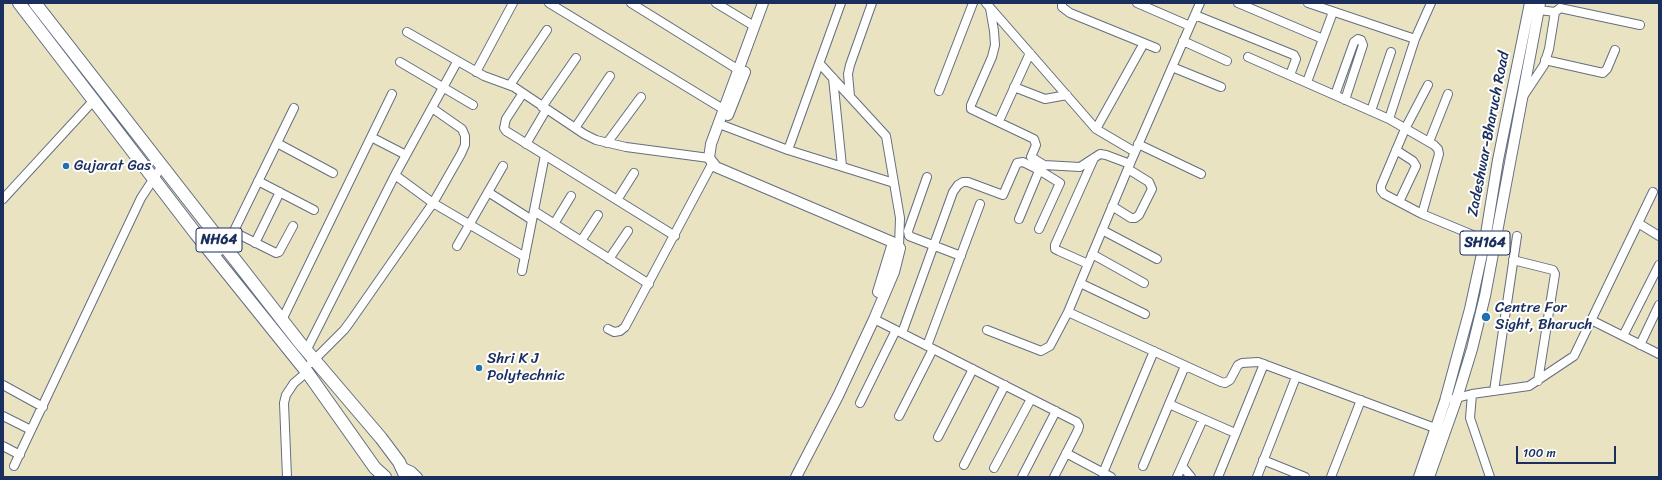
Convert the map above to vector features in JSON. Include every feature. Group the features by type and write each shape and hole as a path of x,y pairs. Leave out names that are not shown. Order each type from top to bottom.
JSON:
{"highway":[{"name":"NH64","path":"19,3 214,256 305,370 375,468 385,477"},
{"name":"NH64","path":"35,3 282,320 310,355 382,438 401,466 406,477"}],"main road":[{"name":"Zadeshwar-Bharuch Road","path":"1418,477 1445,401 1470,309 1485,240 1498,160 1530,3"},
{"path":"710,144 722,125 737,94 754,26 764,4"},
{"path":"764,4 742,72 723,110 710,144 711,161 716,167 896,244"},
{"name":"Zadeshwar-Bharuch Road","path":"1430,477 1458,398 1472,349 1484,296 1508,163 1539,6"},
{"path":"796,477 838,396 874,319 894,272 896,244"},
{"path":"790,477 869,316 896,244"}],"street":[{"path":"476,72 513,3"},
{"path":"549,3 723,110"},
{"path":"631,3 742,72"},
{"path":"716,3 754,26"},
{"path":"788,150 841,3"},
{"path":"850,96 848,80 850,64 872,3"},
{"path":"939,91 973,3"},
{"path":"1062,3 1062,7 1070,13 1156,48"},
{"path":"1137,3 1190,26"},
{"path":"987,330 1041,351 1045,351 1050,346 1068,312 1136,148 1200,3"},
{"path":"1238,3 1323,39"},
{"path":"1308,3 1415,38"},
{"path":"1389,119 1415,38 1431,3"},
{"path":"988,5 1096,129 1136,148 1201,174"},
{"path":"988,5 994,31 995,45 992,57 971,105 971,109 999,121 1034,139 1036,145 1031,157 1060,183 1039,229"},
{"path":"1539,6 1559,8 1640,25"},
{"path":"1522,97 1537,77 1545,60 1559,8"},
{"path":"1307,82 1333,12"},
{"path":"1195,15 1294,55 1296,59 1290,75"},
{"path":"510,85 547,30"},
{"path":"407,32 476,72 510,85 574,128 596,140 711,161 675,236 625,327 620,331 614,332 608,329"},
{"path":"1335,95 1354,42 1358,39 1361,40 1363,45 1345,100"},
{"path":"1183,41 1227,61"},
{"path":"1096,129 1144,43"},
{"path":"1545,60 1602,73 1607,69 1615,50"},
{"path":"1371,111 1392,52"},
{"path":"999,121 1030,53"},
{"path":"1248,57 1389,119 1429,142 1438,149 1422,214"},
{"path":"526,144 544,108 576,58"},
{"path":"400,62 473,105"},
{"path":"287,477 284,403 286,395 305,370 310,355 395,175 457,62"},
{"path":"820,64 886,136 900,218 896,244"},
{"path":"1172,67 1221,87"},
{"path":"574,128 610,76"},
{"path":"833,78 842,166"},
{"path":"1428,85 1405,128 1380,186 1384,194 1422,214 1485,240"},
{"path":"1014,87 1045,99 1067,95"},
{"path":"523,93 506,119 504,128 526,144 675,236"},
{"path":"282,320 392,94"},
{"path":"1429,142 1448,94"},
{"path":"607,143 641,97"},
{"path":"3,199 94,100"},
{"path":"214,256 225,247 234,232 294,108"},
{"path":"310,355 344,330 433,203 461,154 465,145 465,136 462,129 432,108"},
{"path":"722,125 788,150 894,183"},
{"path":"371,137 406,155"},
{"path":"277,143 333,173"},
{"path":"1396,150 1413,161 1416,166 1399,202"},
{"path":"860,403 899,332 934,246 953,192 958,185 963,182 968,182 1003,195 1017,163 1023,162 1042,167 1080,167 1100,154 1106,155 1129,166 1149,182 1152,189 1139,214 1135,218 1130,218 1112,206"},
{"path":"522,271 545,155"},
{"path":"1088,264 1059,251 1055,245 1095,158"},
{"path":"14,466 141,198 162,166"},
{"path":"457,246 503,166"},
{"path":"1019,219 1042,167"},
{"path":"617,200 634,173"},
{"path":"395,175 433,203 525,257"},
{"path":"927,177 908,231 909,236 961,256"},
{"path":"258,182 314,210"},
{"path":"255,243 280,192"},
{"path":"488,192 532,220"},
{"path":"1445,401 1472,394 1529,386 1574,356 1653,192"},
{"path":"554,224 571,196"},
{"path":"899,416 930,347 980,204"},
{"path":"534,211 648,284"},
{"path":"581,241 598,215"},
{"path":"1638,223 1659,236"},
{"path":"234,232 276,253 279,252 293,226"},
{"path":"1102,230 1157,259"},
{"path":"609,259 628,231"},
{"path":"1494,391 1517,236"},
{"path":"1092,254 1144,282"},
{"path":"1513,260 1553,270 1555,274 1538,381"},
{"path":"1623,336 1659,266"},
{"path":"1080,283 1145,314"},
{"path":"1640,345 1659,305"},
{"path":"1068,312 1225,383 1230,380 1242,363 1252,361 1264,364 1436,428"},
{"path":"874,319 1077,422 1079,426 1054,477"},
{"path":"1591,320 1659,354"},
{"path":"1103,473 1154,351"},
{"path":"1218,477 1264,364"},
{"path":"1143,466 1185,366"},
{"path":"938,437 973,369"},
{"path":"1256,477 1296,377"},
{"path":"3,385 42,406"},
{"path":"964,465 1005,385"},
{"path":"1472,394 1470,418 1490,477"},
{"path":"994,468 1031,399"},
{"path":"1331,477 1361,400"},
{"path":"1169,404 1235,433"},
{"path":"1022,477 1056,411"},
{"path":"3,416 31,430"},
{"path":"1177,477 1203,419"},
{"path":"3,446 20,455"},
{"path":"1066,453 1111,477"},
{"path":"1263,460 1305,477"},
{"path":"401,466 412,471 418,477"},
{"path":"1182,466 1191,477"}],"place":[{"name":"Gujarat Gas","path":"66,166"},
{"name":"Centre For Sight, Bharuch","path":"1486,317"},
{"name":"Shri K J Polytechnic","path":"479,368"}]}
